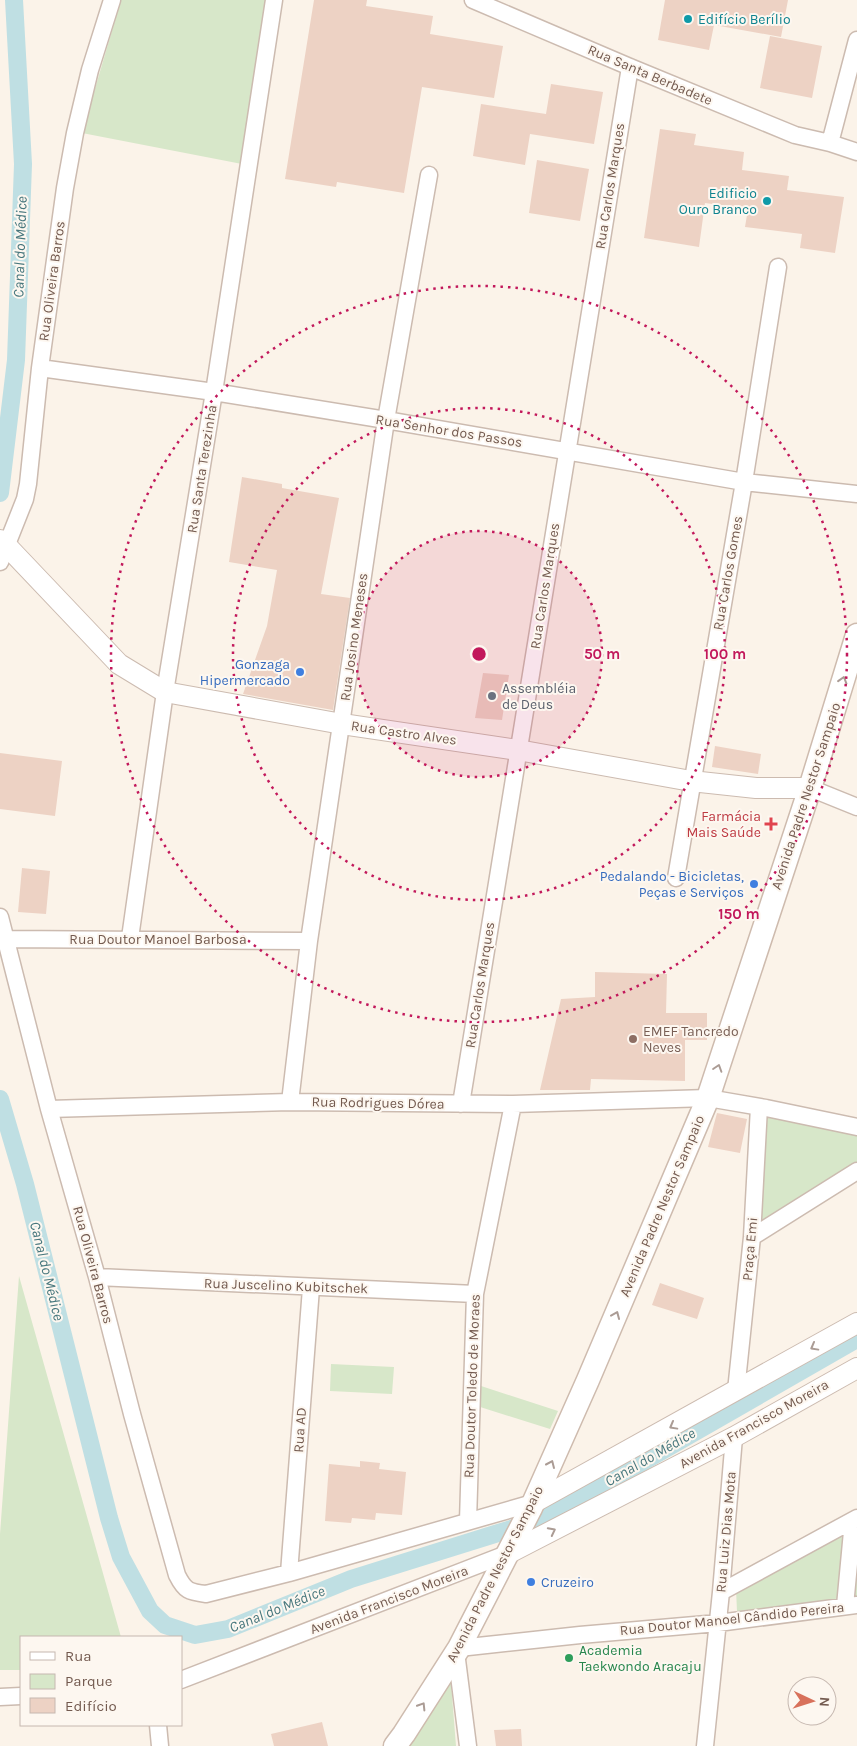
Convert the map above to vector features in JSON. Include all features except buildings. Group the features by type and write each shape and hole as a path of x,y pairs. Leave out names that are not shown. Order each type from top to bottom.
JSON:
{"main road":[{"name":"Avenida Padre Nestor Sampaio","path":"395,1746 458,1650 511,1550 588,1380 708,1098 810,788 857,635"}],"street":[{"name":"Rua Oliveira Barros","path":"2,547 25,499 40,368 74,133 90,70 112,0"},
{"name":"Rua Santa Terezinha","path":"130,938 165,692 214,392 274,0"},
{"name":"Rua Santa Berbadete","path":"473,0 795,135 830,143 857,152"},
{"path":"830,143 857,40"},
{"name":"Rua Carlos Marques","path":"461,1104 630,67"},
{"name":"Rua Josino Meneses","path":"290,1102 309,940 353,639 386,420 429,175"},
{"name":"Rua Carlos Gomes","path":"676,878 691,781 744,482 778,267"},
{"name":"Rua Senhor dos Passos","path":"40,368 214,392 567,450 744,482 857,494"},
{"name":"Rua Castro Alves","path":"2,547 119,664 165,692 342,724 518,750 691,781 756,788 810,788 857,807"},
{"name":"Rua Oliveira Barros","path":"0,918 49,1109 97,1278 132,1414 177,1575 186,1589 193,1593 206,1594 289,1573"},
{"name":"Rua Doutor Manoel Barbosa","path":"6,939 309,940"},
{"name":"Rua Rodrigues Dórea","path":"49,1109 290,1102 513,1104 708,1098 759,1106 857,1127"},
{"name":"Rua Doutor Toledo de Moraes","path":"468,1521 474,1294 513,1104"},
{"name":"Praça Emi","path":"736,1390 752,1237 759,1106"},
{"path":"752,1237 857,1171"},
{"name":"Rua Juscelino Kubitschek","path":"97,1278 474,1294"},
{"name":"Rua AD","path":"289,1573 311,1288"},
{"path":"289,1573 468,1521 532,1506 857,1323"},
{"name":"Avenida Francisco Moreira","path":"182,1680 511,1550 734,1437 857,1368"},
{"name":"Rua Luiz Dias Mota","path":"705,1746 721,1592 734,1437"},
{"path":"721,1592 855,1520"},
{"path":"851,1605 855,1520"},
{"name":"Rua Doutor Manoel Cândido Pereira","path":"458,1650 580,1635 718,1623 851,1605"},
{"path":"458,1650 468,1746"},
{"path":"0,1697 20,1696"},
{"path":"158,1726 160,1746"}],"green space":[{"path":"121,0 268,0 242,164 82,133"},
{"path":"765,1116 857,1135 857,1163 760,1225"},
{"path":"19,1276 121,1636 20,1636 20,1670 0,1670 0,1534"},
{"path":"331,1364 394,1367 392,1394 330,1391"},
{"path":"478,1385 558,1411 550,1429 477,1406"},
{"path":"857,1526 857,1596 737,1612 736,1588"},
{"path":"451,1683 456,1746 406,1746"}],"waterway":[{"name":"Canal do Médice","path":"0,493 16,360 23,164 14,0"},
{"name":"Canal do Médice","path":"0,1099 25,1184 109,1518 121,1557 150,1611 165,1625 195,1635 228,1629 351,1579 543,1519 857,1339"}],"place":[{"name":"Edifício Berílio","path":"688,19"},
{"name":"Edificio Ouro Branco","path":"767,201"},
{"name":"Gonzaga Hipermercado","path":"300,672"},
{"name":"Assembléia de Deus","path":"492,696"},
{"name":"Farmácia Mais Saúde","path":"771,824"},
{"name":"Pedalando - Bicicletas, Peças e Serviços","path":"754,884"},
{"name":"EMEF Tancredo Neves","path":"633,1039"},
{"name":"Cruzeiro","path":"531,1582"},
{"name":"Academia Taekwondo Aracaju","path":"569,1658"}]}
